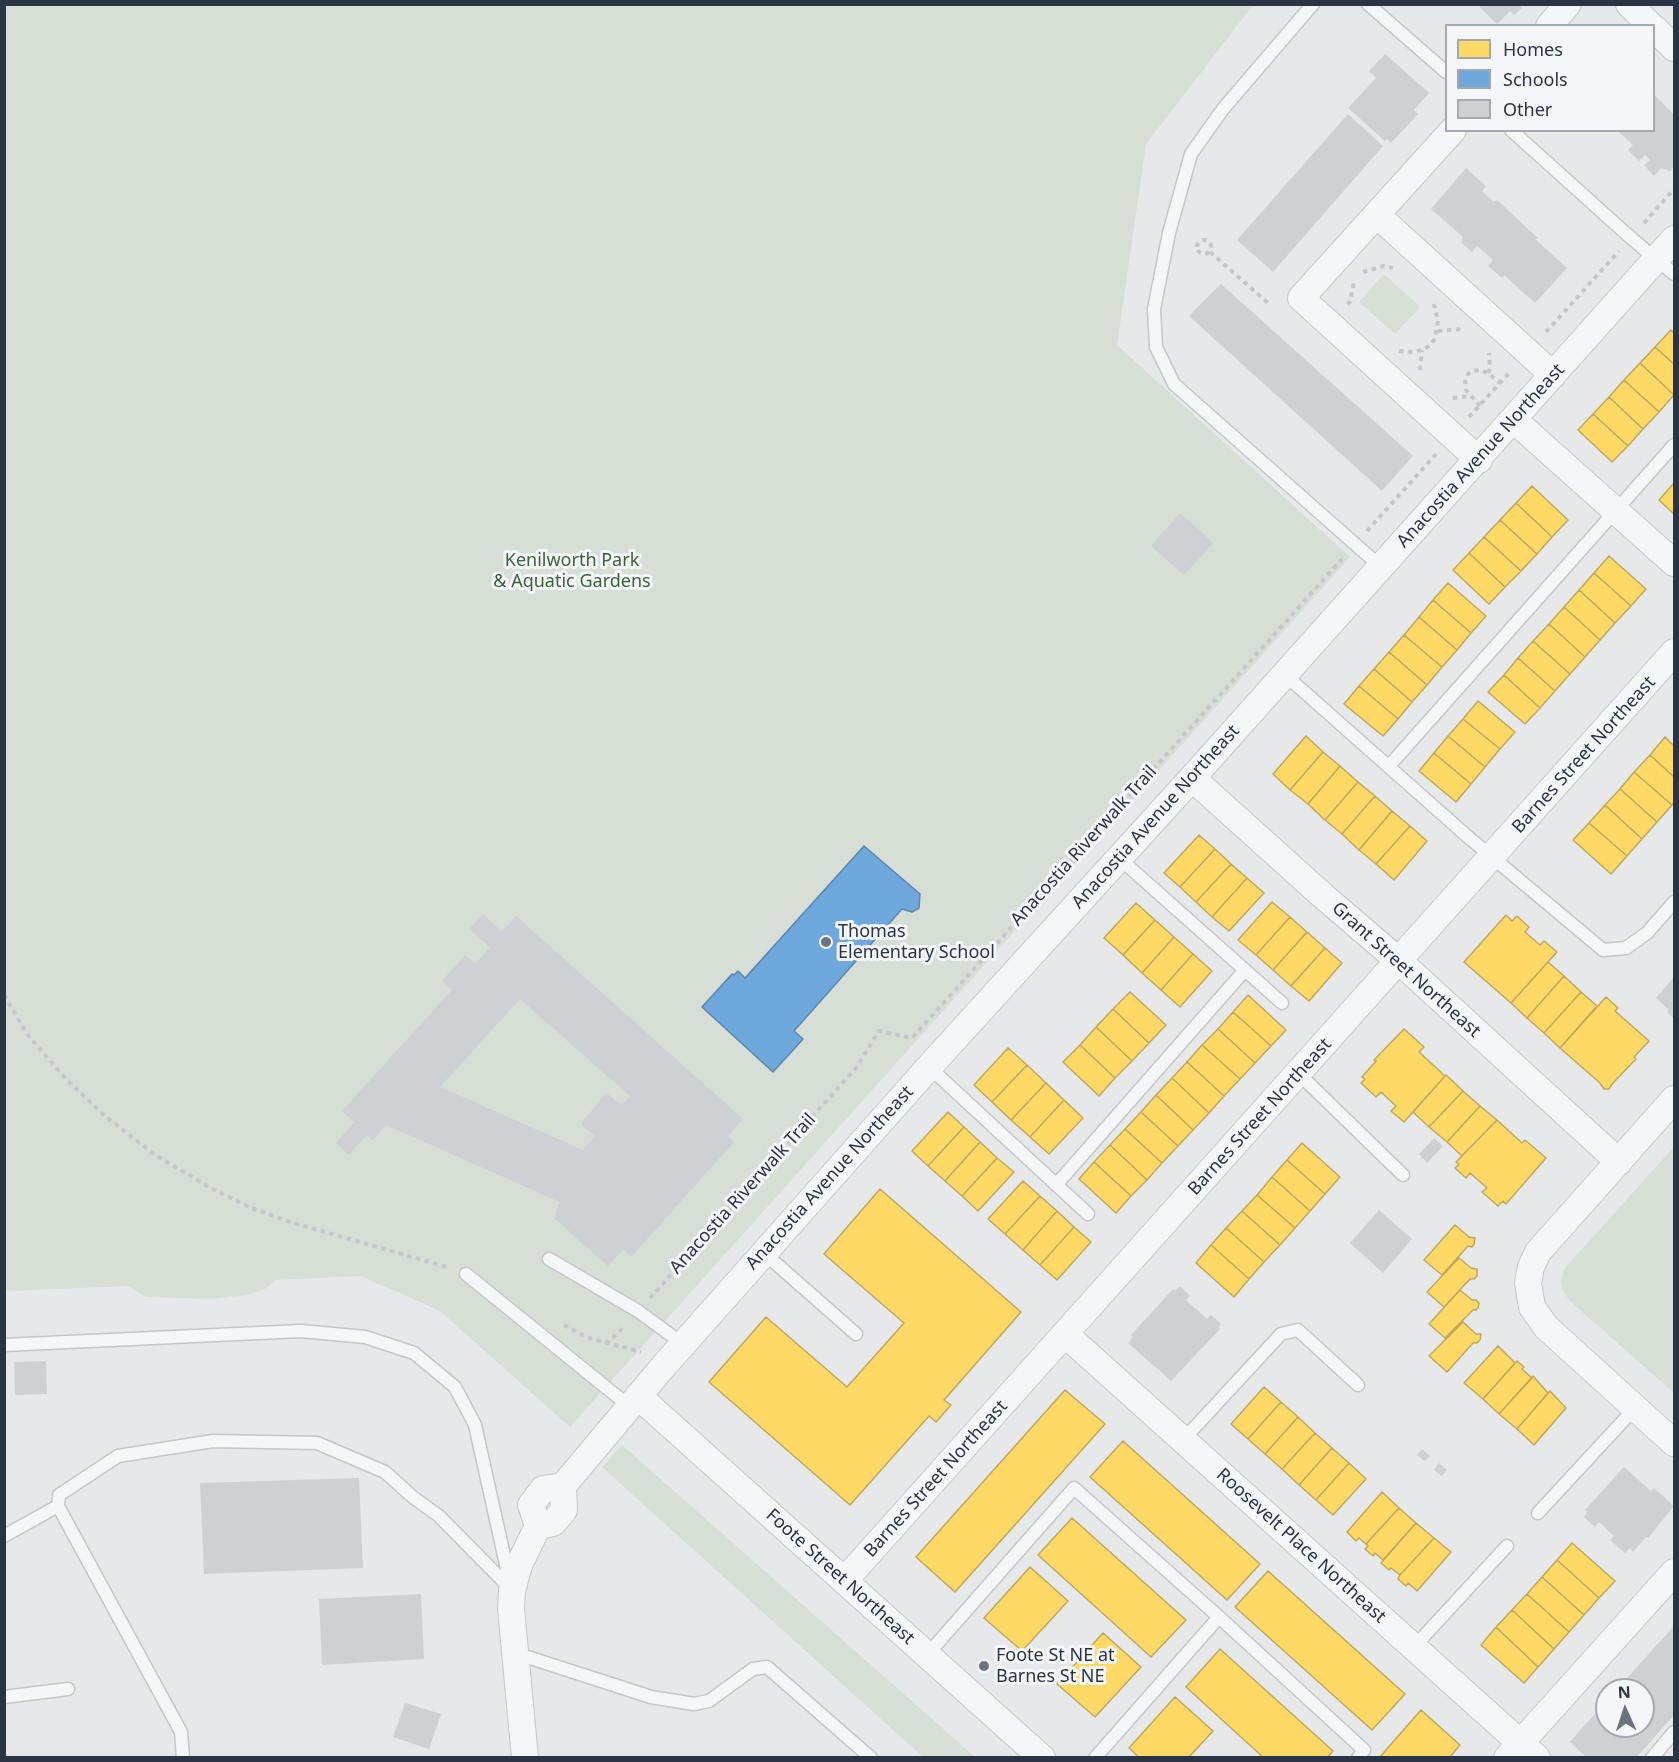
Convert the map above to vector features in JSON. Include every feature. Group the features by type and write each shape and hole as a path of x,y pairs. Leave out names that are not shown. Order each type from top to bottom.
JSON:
{"street":[{"path":"1551,24 1568,4"},
{"path":"1629,4 1649,24"},
{"path":"1655,30 1674,48"},
{"path":"1451,132 1302,298 1479,460"},
{"path":"1377,216 1553,375"},
{"name":"Anacostia Avenue Northeast","path":"512,1591 519,1565 538,1526 554,1523 564,1510 563,1486 634,1401 929,1067 1479,460 1553,375 1665,266 1674,239"},
{"path":"1514,420 1674,563"},
{"name":"Barnes Street Northeast","path":"844,1581 1674,652"},
{"name":"Grant Street Northeast","path":"1192,778 1399,961 1619,1162"},
{"path":"1674,1099 1539,1252 1531,1267 1528,1291 1536,1314 1546,1327 1674,1443"},
{"name":"Roosevelt Place Northeast","path":"1065,1334 1414,1647 1522,1753"},
{"name":"Foote Street Northeast","path":"634,1401 844,1581 1042,1758"},
{"path":"1522,1753 1674,1572"},
{"path":"512,1591 511,1621 525,1758"}],"lane":[{"path":"1313,4 1223,109 1191,154 1169,233 1154,309 1156,347 1174,384 1381,567"},
{"path":"1368,4 1445,71"},
{"path":"1513,132 1665,266"},
{"path":"1389,766 1674,446"},
{"path":"1284,674 1492,858 1603,950 1626,948 1647,933 1674,902"},
{"path":"1119,858 1282,1003"},
{"path":"1056,1185 1245,970"},
{"path":"929,1067 1088,1214"},
{"path":"1299,1074 1403,1175"},
{"path":"764,1253 856,1334"},
{"path":"549,1259 638,1311 683,1344"},
{"path":"466,1274 634,1401"},
{"path":"1183,1440 1281,1334 1298,1330 1358,1385"},
{"path":"4,1346 301,1331 365,1337 414,1353 455,1387 475,1425 512,1591"},
{"path":"1538,1513 1635,1407"},
{"path":"183,1758 181,1732 58,1506 59,1495 118,1456 213,1441 317,1443 385,1472 414,1498 439,1516 512,1591"},
{"path":"927,1655 1074,1488 1364,1750 1358,1758"},
{"path":"4,1536 58,1506"},
{"path":"1414,1647 1507,1546"},
{"path":"1095,1758 1219,1617"},
{"path":"515,1653 651,1697 694,1704 709,1701 753,1669 767,1667 871,1758"},
{"path":"4,1697 69,1689"},
{"path":"1652,1758 1674,1732"}],"path":[{"path":"1639,228 1674,189"},
{"path":"1544,335 1623,247"},
{"path":"1210,252 1268,303"},
{"path":"1360,274 1366,269 1384,266 1402,272"},
{"path":"1353,309 1350,302 1351,291 1356,278"},
{"path":"1394,349 1403,352 1422,350 1435,339 1438,331 1437,313 1433,302"},
{"path":"1438,331 1460,328 1470,332"},
{"path":"1486,346 1490,357 1488,373"},
{"path":"1467,420 1513,369"},
{"path":"1480,406 1466,390 1465,382 1472,371 1480,370 1488,373 1500,383"},
{"path":"1362,537 1436,454"},
{"name":"Anacostia Riverwalk Trail","path":"648,1300 856,1068 879,1031 912,1038 1348,553"},
{"path":"4,995 27,1034 66,1079 105,1116 155,1155 173,1166 239,1202 287,1221 433,1262 466,1274"},
{"path":"555,1320 586,1337 645,1353"},
{"path":"606,1344 627,1323"}],"green space":[{"name":"Kenilworth Park & Aquatic Gardens","path":"4,5 1253,5 1146,144 1117,345 1350,557 570,1427 440,1311 361,1276 276,1280 267,1288 247,1295 211,1299 146,1297 128,1286 5,1291"},
{"path":"1384,274 1420,307 1395,334 1359,302"},
{"path":"1674,1147 1674,1393 1571,1302 1563,1291 1561,1282 1564,1269"},
{"path":"622,1445 975,1757 923,1757 602,1467"}],"building: Homes":[{"path":"1671,330 1674,333 1674,364 1655,347"},
{"path":"1655,347 1674,364 1674,395 1640,363"},
{"path":"1640,363 1674,395 1659,412 1624,380"},
{"path":"1624,380 1659,412 1643,429 1609,397"},
{"path":"1609,397 1643,429 1628,446 1593,414"},
{"path":"1593,414 1628,446 1612,462 1578,430"},
{"path":"1674,483 1674,514 1659,500"},
{"path":"1532,486 1568,520 1552,537 1516,503"},
{"path":"1516,503 1552,537 1537,554 1500,520"},
{"path":"1500,520 1537,554 1521,571 1484,537"},
{"path":"1484,537 1521,571 1505,587 1469,553"},
{"path":"1469,553 1505,587 1489,604 1453,570"},
{"path":"1609,556 1646,589 1631,606 1594,573"},
{"path":"1594,573 1631,606 1615,623 1579,590"},
{"path":"1448,583 1486,616 1471,633 1433,600"},
{"path":"1579,590 1615,623 1600,640 1564,607"},
{"path":"1433,600 1471,633 1457,650 1419,617"},
{"path":"1564,607 1600,640 1585,657 1549,624"},
{"path":"1419,617 1457,650 1442,667 1404,635"},
{"path":"1549,624 1585,657 1570,674 1533,641"},
{"path":"1404,635 1442,667 1427,685 1389,652"},
{"path":"1533,641 1570,674 1555,691 1518,658"},
{"path":"1389,652 1427,685 1412,702 1374,669"},
{"path":"1518,658 1555,691 1540,708 1504,675"},
{"path":"1374,669 1412,702 1398,719 1359,686"},
{"path":"1504,675 1540,708 1525,724 1488,692"},
{"path":"1359,686 1398,719 1383,736 1344,704"},
{"path":"1478,701 1515,732 1500,749 1463,719"},
{"path":"1463,719 1500,749 1485,767 1448,736"},
{"path":"1306,736 1323,752 1290,790 1273,774"},
{"path":"1448,736 1485,767 1471,784 1434,753"},
{"path":"1665,737 1674,746 1674,777 1650,755"},
{"path":"1323,752 1340,766 1308,804 1290,790"},
{"path":"1434,753 1471,784 1456,802 1419,771"},
{"path":"1650,755 1674,777 1672,805 1634,772"},
{"path":"1340,766 1358,782 1325,820 1308,804"},
{"path":"1634,772 1672,805 1657,822 1620,789"},
{"path":"1358,782 1375,796 1342,834 1325,820"},
{"path":"1620,789 1657,822 1642,839 1605,805"},
{"path":"1375,796 1392,811 1359,850 1342,834"},
{"path":"1605,805 1642,839 1627,856 1589,823"},
{"path":"1392,811 1410,826 1376,864 1359,850"},
{"path":"1589,823 1627,856 1611,874 1573,840"},
{"path":"1410,826 1427,841 1394,880 1376,864"},
{"path":"1199,835 1215,849 1180,887 1164,873"},
{"path":"1215,849 1231,864 1196,902 1180,887"},
{"path":"1231,864 1247,878 1212,917 1196,902"},
{"path":"1247,878 1264,893 1229,931 1212,917"},
{"path":"1272,902 1290,917 1256,955 1238,940"},
{"path":"1136,903 1155,920 1123,955 1104,938"},
{"path":"1506,915 1512,921 1517,916 1529,927 1525,932 1540,945 1544,941 1557,952 1511,1003 1464,962"},
{"path":"1290,917 1307,932 1273,970 1256,955"},
{"path":"1155,920 1174,937 1142,973 1123,955"},
{"path":"1307,932 1325,948 1291,986 1273,970"},
{"path":"1174,937 1193,954 1161,990 1142,973"},
{"path":"1325,948 1342,963 1309,1001 1291,986"},
{"path":"1193,954 1212,971 1180,1007 1161,990"},
{"path":"1548,962 1564,976 1527,1018 1511,1003"},
{"path":"1564,976 1581,992 1544,1033 1527,1018"},
{"path":"1130,992 1166,1025 1149,1043 1113,1009"},
{"path":"1581,992 1597,1006 1560,1048 1544,1033"},
{"path":"1248,995 1286,1030 1271,1046 1233,1012"},
{"path":"1606,997 1618,1008 1615,1011 1649,1041 1609,1089 1604,1089 1560,1048"},
{"path":"1113,1009 1149,1043 1132,1061 1096,1027"},
{"path":"1233,1012 1271,1046 1255,1063 1218,1029"},
{"path":"1096,1027 1132,1061 1115,1078 1080,1045"},
{"path":"1218,1029 1255,1063 1240,1079 1202,1045"},
{"path":"1404,1029 1424,1047 1419,1052 1445,1076 1404,1122 1391,1111 1396,1106 1381,1092 1376,1097 1361,1083 1365,1079 1362,1077 1376,1061 1374,1060"},
{"path":"1080,1045 1115,1078 1099,1096 1063,1062"},
{"path":"1202,1045 1240,1079 1224,1096 1187,1062"},
{"path":"1008,1048 1027,1065 992,1102 974,1085"},
{"path":"1187,1062 1224,1096 1209,1113 1172,1078"},
{"path":"1027,1065 1046,1083 1011,1120 992,1102"},
{"path":"1446,1075 1463,1091 1429,1127 1413,1112"},
{"path":"1172,1078 1209,1113 1193,1130 1156,1095"},
{"path":"1046,1083 1064,1100 1030,1137 1011,1120"},
{"path":"1463,1091 1480,1106 1447,1142 1429,1127"},
{"path":"1156,1095 1193,1130 1178,1146 1141,1112"},
{"path":"1064,1100 1083,1118 1049,1154 1030,1137"},
{"path":"1480,1106 1497,1120 1462,1156 1447,1142"},
{"path":"948,1112 964,1127 928,1166 912,1151"},
{"path":"1141,1112 1178,1146 1162,1163 1125,1129"},
{"path":"1497,1120 1522,1143 1525,1140 1546,1158 1506,1204 1503,1201 1498,1206 1482,1192 1487,1188 1470,1173 1466,1178 1455,1168 1459,1164 1456,1162"},
{"path":"964,1127 980,1142 945,1181 928,1166"},
{"path":"1125,1129 1162,1163 1147,1180 1110,1145"},
{"path":"980,1142 997,1158 962,1196 945,1181"},
{"path":"1302,1143 1340,1177 1325,1194 1287,1160"},
{"path":"1110,1145 1147,1180 1131,1196 1094,1162"},
{"path":"997,1158 1014,1172 978,1211 962,1196"},
{"path":"1287,1160 1325,1194 1310,1211 1272,1177"},
{"path":"1094,1162 1131,1196 1116,1213 1079,1179"},
{"path":"1272,1177 1310,1211 1295,1228 1257,1195"},
{"path":"1023,1181 1040,1196 1005,1234 988,1219"},
{"path":"880,1189 1021,1312 944,1400 951,1405 936,1422 929,1416 850,1505 709,1382 766,1317 847,1387 904,1323 824,1254"},
{"path":"1257,1195 1295,1228 1280,1245 1242,1211"},
{"path":"1040,1196 1057,1211 1023,1250 1005,1234"},
{"path":"1057,1211 1074,1227 1040,1265 1023,1250"},
{"path":"1242,1211 1280,1245 1264,1262 1226,1228"},
{"path":"1455,1225 1469,1237 1475,1238 1474,1244 1472,1247 1468,1246 1442,1275 1424,1260"},
{"path":"1074,1227 1091,1242 1057,1280 1040,1265"},
{"path":"1226,1228 1264,1262 1249,1279 1211,1245"},
{"path":"1211,1245 1249,1279 1234,1297 1196,1263"},
{"path":"1459,1258 1471,1268 1477,1269 1477,1276 1470,1279 1444,1307 1427,1292"},
{"path":"1460,1290 1479,1303 1478,1308 1473,1310 1445,1338 1429,1324"},
{"path":"1463,1322 1476,1334 1481,1334 1480,1340 1473,1343 1447,1372 1429,1356"},
{"path":"1498,1346 1515,1363 1483,1399 1464,1383"},
{"path":"1517,1361 1532,1378 1499,1414 1483,1399"},
{"path":"1533,1376 1548,1393 1517,1429 1499,1414"},
{"path":"1264,1387 1281,1402 1248,1439 1231,1424"},
{"path":"1065,1390 1105,1424 955,1592 916,1557"},
{"path":"1550,1391 1566,1408 1534,1445 1517,1429"},
{"path":"1281,1402 1298,1417 1265,1454 1248,1439"},
{"path":"1298,1417 1315,1433 1282,1469 1265,1454"},
{"path":"1315,1433 1332,1448 1299,1485 1282,1469"},
{"path":"1123,1441 1260,1564 1227,1600 1090,1477"},
{"path":"1332,1448 1349,1463 1316,1500 1299,1485"},
{"path":"1349,1463 1366,1479 1333,1515 1316,1500"},
{"path":"1382,1492 1399,1508 1366,1544 1359,1538 1356,1541 1347,1532"},
{"path":"1399,1508 1416,1523 1383,1560 1375,1553 1373,1556 1365,1549 1368,1546 1366,1544"},
{"path":"1072,1518 1186,1620 1151,1657 1038,1555"},
{"path":"1416,1523 1434,1538 1400,1575 1381,1563"},
{"path":"1434,1538 1451,1552 1417,1591 1408,1583 1406,1586 1398,1579"},
{"path":"1572,1543 1615,1581 1599,1598 1557,1560"},
{"path":"1557,1560 1599,1598 1584,1615 1542,1577"},
{"path":"1030,1567 1068,1601 1022,1651 984,1618"},
{"path":"1268,1571 1405,1694 1372,1730 1235,1607"},
{"path":"1542,1577 1584,1615 1569,1632 1527,1594"},
{"path":"1527,1594 1569,1632 1554,1649 1512,1610"},
{"path":"1512,1610 1554,1649 1538,1667 1496,1627"},
{"path":"1496,1627 1538,1667 1524,1683 1481,1645"},
{"path":"1103,1633 1141,1667 1095,1717 1057,1684"},
{"path":"1220,1649 1333,1751 1327,1758 1264,1758 1186,1687"},
{"path":"1175,1697 1213,1731 1188,1758 1140,1758 1129,1748"},
{"path":"1421,1710 1460,1745 1449,1758 1379,1758"}],"building: Schools":[{"name":"Thomas Elementary School","path":"864,846 920,894 919,908 912,912 902,909 794,1031 803,1039 773,1072 702,1007 732,974 738,971 745,978"}],"building: Other":[{"path":"1477,4 1519,4 1522,8 1514,15 1510,11 1497,24"},
{"path":"1385,54 1429,93 1414,110 1418,114 1391,143 1387,139 1385,141 1348,108 1376,78 1369,71"},
{"path":"1655,95 1674,115 1674,167 1670,171 1661,168 1654,176 1644,165 1650,160 1645,155 1639,161 1628,150 1633,145 1619,132 1655,132"},
{"path":"1348,114 1383,146 1273,272 1237,240"},
{"path":"1466,168 1486,186 1482,191 1494,202 1497,200 1567,268 1535,303 1505,276 1502,278 1488,266 1493,260 1477,246 1472,252 1461,242 1463,237 1431,209"},
{"path":"1221,284 1413,456 1382,491 1189,316"},
{"path":"1180,513 1213,543 1184,575 1151,546"},
{"path":"483,914 502,932 516,916 743,1119 728,1136 734,1142 631,1257 623,1249 608,1266 554,1218 560,1202 386,1125 373,1140 367,1135 349,1155 336,1143 354,1122 342,1111 452,990 442,981 465,955 475,964 490,947 469,929","holes":["520,999 630,1096 622,1105 606,1093 581,1124 595,1136 583,1150 440,1087"]},
{"path":"1674,977 1674,1017 1672,1017 1668,1009 1656,998"},
{"path":"1434,1138 1443,1146 1427,1163 1419,1154"},
{"path":"1379,1210 1412,1239 1383,1273 1350,1243"},
{"path":"1180,1286 1190,1296 1186,1300 1207,1319 1211,1315 1221,1324 1218,1327 1220,1329 1171,1381 1128,1343 1133,1337 1131,1335 1173,1289 1175,1291"},
{"path":"46,1361 47,1394 15,1395 14,1362"},
{"path":"1422,1449 1430,1456 1425,1461 1417,1455"},
{"path":"1439,1463 1447,1470 1442,1476 1434,1470"},
{"path":"1624,1467 1651,1491 1654,1488 1674,1506 1648,1538 1646,1537 1633,1552 1630,1548 1625,1553 1610,1540 1614,1536 1599,1522 1595,1527 1584,1517 1587,1512 1585,1510"},
{"path":"359,1478 363,1568 204,1574 200,1483"},
{"path":"421,1594 424,1659 322,1665 319,1599"},
{"path":"1674,1626 1674,1715 1655,1736 1655,1678 1627,1678"},
{"path":"405,1703 441,1714 429,1749 393,1737"},
{"path":"1595,1714 1595,1738 1654,1738 1636,1758 1587,1758 1570,1742"}],"place":[{"name":"Thomas Elementary School","path":"826,942"},
{"name":"Foote St NE at Barnes St NE","path":"984,1666"}]}
